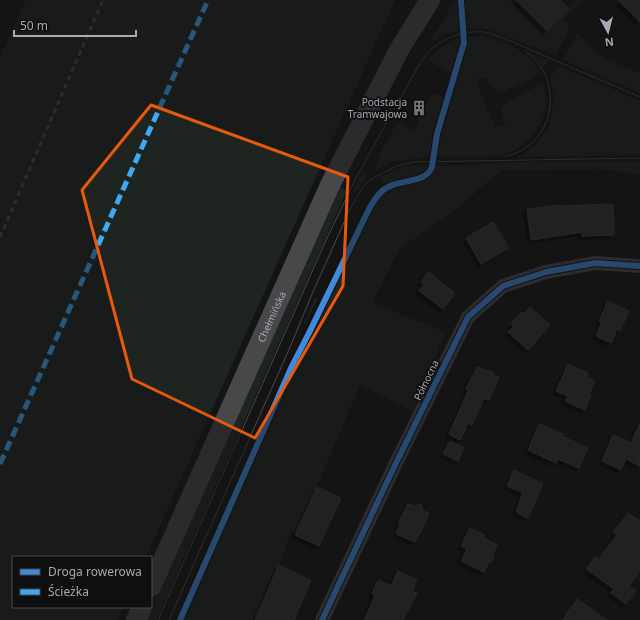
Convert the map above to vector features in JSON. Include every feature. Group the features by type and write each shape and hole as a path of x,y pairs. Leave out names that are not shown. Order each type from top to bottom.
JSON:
{"main road":[{"name":"Chełmińska","path":"399,50 419,0"},
{"name":"Chełmińska","path":"152,585 330,185 399,50 430,0"},
{"path":"136,620 142,608"}],"street":[{"name":"Północna","path":"322,620 396,463 468,317 503,286 546,272 595,263 640,266"}],"highlighted area":[{"path":"151,105 348,177 343,286 255,438 132,379 82,190"}],"shaded area":[{"path":"26,0 395,0 146,556 12,556 12,608 123,608 117,620 0,620 0,58"},
{"path":"455,0 457,0 459,30 441,36 429,44"},
{"path":"463,0 510,0 518,9 522,6 547,31 569,9 568,8 575,0 584,0 564,19 570,27 556,55 486,29 465,28"},
{"path":"577,33 603,58 640,73 640,93 563,60"},
{"path":"482,36 501,41 514,47 530,59 539,73 531,79 503,92 492,87 485,77 476,80 495,128 505,124 501,109 507,102 543,83 546,96 545,109 541,122 535,133 526,142 516,150 503,155 490,157 436,157 439,134 467,46 466,37"},
{"path":"460,37 461,45 450,73 428,60 442,46"},
{"path":"528,51 549,61 543,68"},
{"path":"559,66 640,101 640,155 519,157 536,144 549,127 554,100 550,77"},
{"path":"432,93 444,97 433,134 429,157 391,162 376,171 374,170 380,153 396,125 398,123 414,130"},
{"path":"640,161 640,175 603,169 501,171 450,214 399,249 372,303 446,332 413,411 360,385 296,534 291,532 279,565 255,620 183,620 227,518 296,366 368,215 384,193 393,186 426,178 430,175 434,166 525,162"},
{"path":"410,166 427,166 427,171 422,174 397,179 386,185 380,177 399,168"},
{"path":"363,169 367,177 354,195 352,194"},
{"path":"340,187 347,190 156,620 147,620"},
{"path":"315,298 318,299 301,331"}],"building":[{"path":"516,0 560,0 569,9 547,31"},
{"path":"618,0 640,0 640,22"},
{"path":"613,204 614,235 582,236 582,232 531,240 527,209 558,205"},
{"path":"493,222 509,248 481,264 466,238"},
{"path":"428,272 455,293 443,309 419,291 424,285 421,282"},
{"path":"608,301 629,311 620,331 617,329 611,343 596,336 602,322 599,321"},
{"path":"530,307 550,325 528,350 508,332 514,326 511,324 522,312 524,314"},
{"path":"568,364 588,373 586,377 595,381 589,394 591,395 585,410 565,401 568,396 556,391"},
{"path":"477,367 487,371 489,370 494,373 495,376 499,377 489,400 484,398 472,425 468,423 460,440 449,434 468,391 466,389"},
{"path":"640,423 640,466 626,459 621,470 602,461 613,435 631,443"},
{"path":"539,424 563,434 562,436 588,448 579,468 558,459 556,463 528,450"},
{"path":"450,441 464,447 458,461 443,454"},
{"path":"514,470 543,484 528,518 516,512 523,493 507,486"},
{"path":"317,487 341,498 319,546 295,535"},
{"path":"408,504 414,506 421,504 423,511 429,513 415,542 396,534 400,525 398,524"},
{"path":"628,513 640,521 640,571 629,586 636,591 626,604 611,593 614,589 586,569 595,557 599,559 617,535 613,532"},
{"path":"470,528 485,535 483,538 497,545 493,554 494,557 491,562 488,563 484,572 461,561 467,549 461,546"},
{"path":"279,565 311,580 294,620 255,620"},
{"path":"398,571 417,580 412,591 417,593 403,620 364,620 375,596 372,594 378,580 391,586"},
{"path":"577,599 586,605 607,620 562,620"}],"tram line":[{"path":"158,620 327,238 358,174 420,63 426,55 448,38 465,33 484,32 501,37 640,97"},
{"path":"506,156 519,152 538,137 549,115 550,102 546,77 537,62 525,51"},
{"path":"169,620 350,209 364,185 375,177 397,166 414,162 640,158"}],"railway":[{"path":"0,237 103,0"}],"marked path":[{"path":"0,464 208,0"}],"cycle path":[{"path":"180,620 292,366 370,207 385,189 394,184 425,176 432,167 437,134 464,43 461,0"},
{"path":"322,620 396,463 468,317 503,286 546,272 595,263 640,266"}],"place":[{"name":"Podstacja Tramwajowa","path":"419,108"}]}
